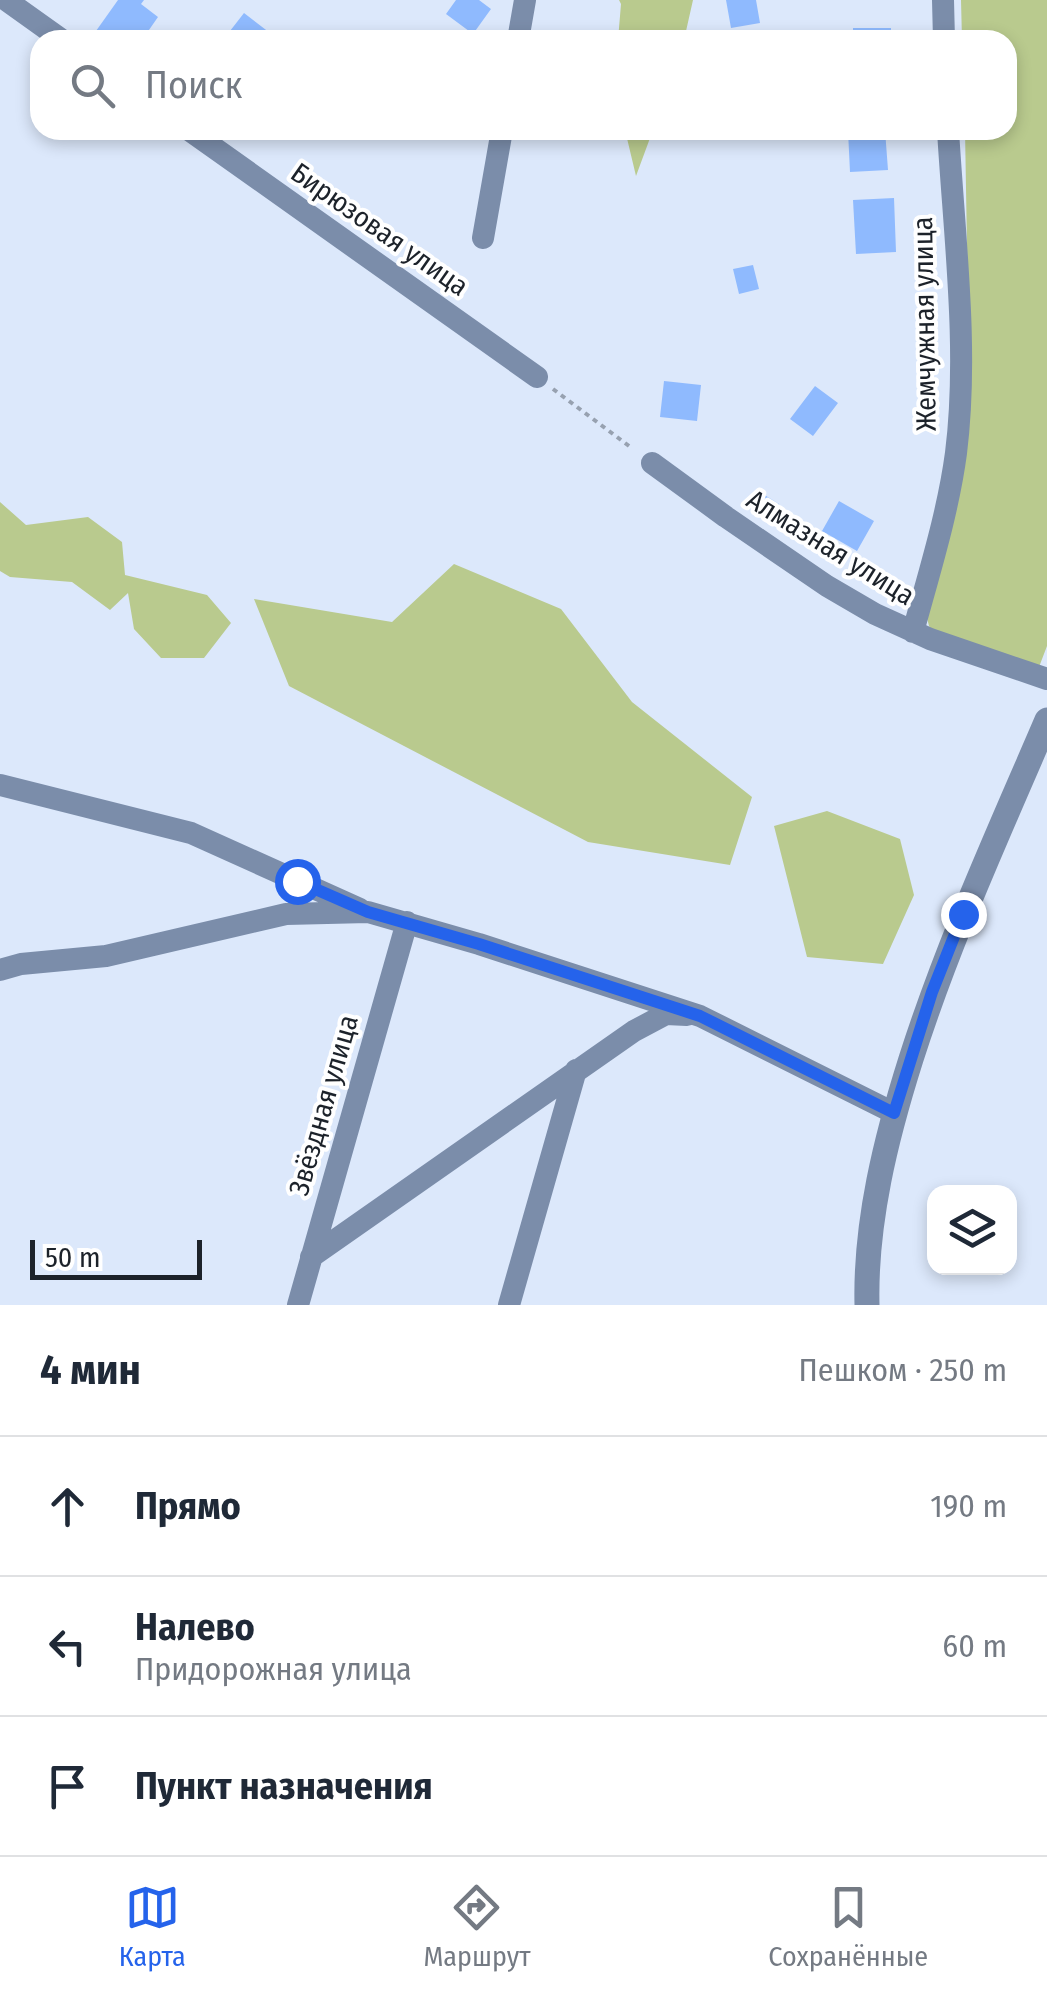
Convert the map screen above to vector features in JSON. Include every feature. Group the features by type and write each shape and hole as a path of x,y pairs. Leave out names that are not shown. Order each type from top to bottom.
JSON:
{"street":[{"path":"6,0 48,30"},
{"path":"520,30 525,0"},
{"path":"943,0 944,30"},
{"name":"Бирюзовая улица","path":"203,140 537,377"},
{"path":"483,238 500,140"},
{"name":"Жемчужная улица","path":"913,632 956,454 960,326 949,140"},
{"name":"Алмазная улица","path":"652,463 726,517 875,614 913,632 1047,679"},
{"path":"866,1305 866,1271 877,1188 894,1113 932,992 1047,720"},
{"path":"0,785 190,833 368,912 700,1016 894,1113"},
{"path":"0,970 21,964 106,956 286,914 368,912"},
{"name":"Звёздная улица","path":"298,1305 407,922"},
{"path":"311,1257 634,1031 666,1014 700,1016"},
{"path":"509,1305 576,1070"}],"path":[{"path":"537,377 652,463"}],"green space":[{"path":"619,0 693,0 686,30 619,30"},
{"path":"961,0 1047,0 1047,646 1039,667 933,631 925,610 968,305 965,140 1017,140 1017,30 962,30"},
{"path":"627,140 649,140 636,176"},
{"path":"0,502 26,525 88,517 122,542 125,575 207,595 231,623 204,658 161,658 134,629 128,593 110,610 72,582 10,577 0,571"},
{"path":"454,564 561,609 632,702 752,797 730,865 588,842 289,686 254,599 392,622"},
{"path":"827,811 900,839 914,895 883,964 807,957 774,826"}],"building":[{"path":"118,0 144,0 141,4 158,17 149,30 97,30"},
{"path":"456,0 479,0 491,9 476,30 468,30 446,14"},
{"path":"726,0 756,0 760,23 731,28"},
{"path":"244,13 266,30 231,30"},
{"path":"853,28 891,28 891,30"},
{"path":"848,140 886,140 888,170 850,172"},
{"path":"894,198 896,252 856,254 853,200"},
{"path":"753,265 759,289 739,294 733,269"},
{"path":"664,381 701,385 697,421 660,417"},
{"path":"815,386 838,403 813,436 790,419"},
{"path":"763,494 779,504 770,519 753,510"},
{"path":"839,501 874,521 857,551 822,531"}],"route":[{"path":"297,881 368,912 700,1016 894,1113 932,992 963,914"}]}
